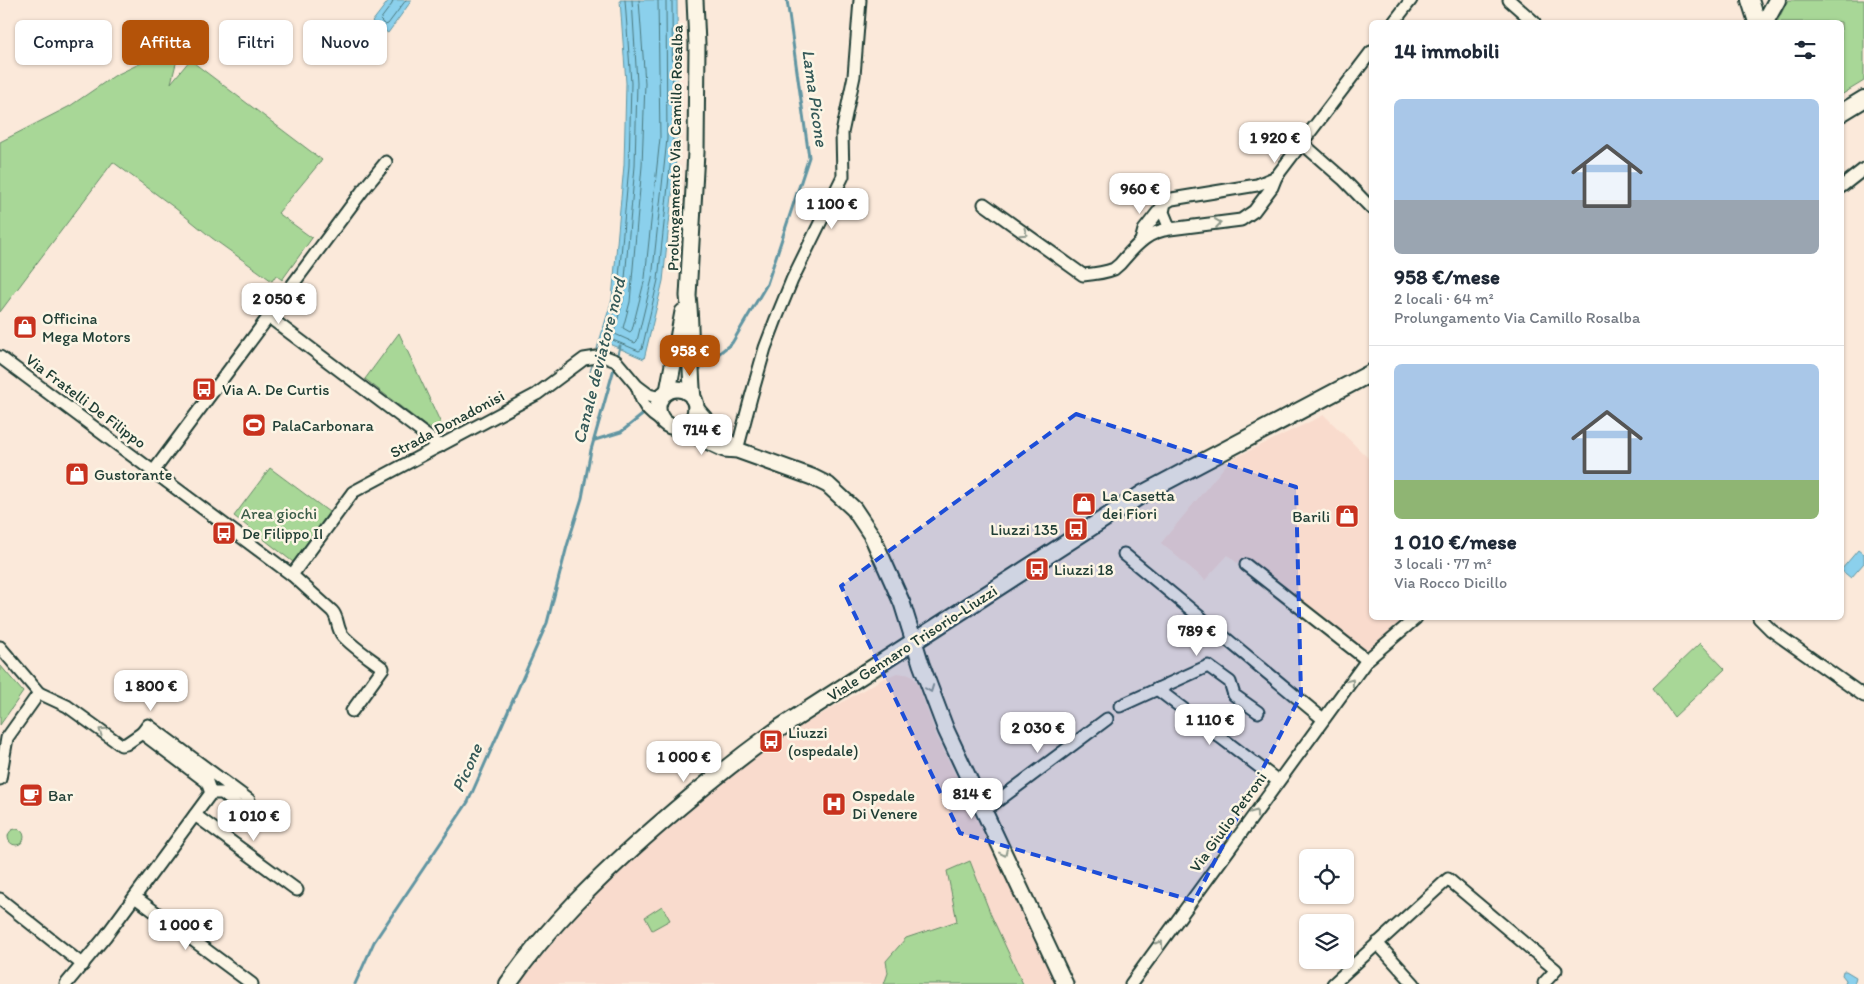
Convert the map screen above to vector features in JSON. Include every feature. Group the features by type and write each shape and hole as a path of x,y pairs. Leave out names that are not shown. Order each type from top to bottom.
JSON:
{"main road":[{"path":"1750,0 1756,20"},
{"path":"1766,20 1777,0"},
{"path":"1844,111 1864,99"},
{"name":"Viale Gennaro Trisorio-Liuzzi","path":"508,984 546,935 601,876 737,759 780,728 1144,493 1369,374"}],"street":[{"name":"Prolungamento Via Camillo Rosalba","path":"694,403 690,343 691,317 688,296 696,142 697,44 695,0"},
{"path":"738,450 765,348 776,319 792,280 843,176 842,132 854,76 860,0"},
{"path":"1396,20 1411,0"},
{"path":"1509,0 1532,20"},
{"path":"984,204 1083,275 1100,273 1116,268 1141,241 1154,233 1170,229 1241,220 1254,211 1272,187 1276,177 1369,55"},
{"path":"1302,143 1343,179 1369,206"},
{"path":"153,472 363,190 386,162"},
{"path":"1844,185 1864,169"},
{"path":"1141,241 1144,230 1165,203 1172,199 1257,185 1276,177"},
{"path":"1165,203 1163,212 1170,229"},
{"name":"Prolungamento Via Camillo Rosalba","path":"666,393 682,315 688,296"},
{"path":"269,317 440,446"},
{"name":"Strada Donadonisi","path":"292,575 354,492 537,394 578,363 590,357 603,356 616,361 637,386 649,395 657,397 666,393"},
{"name":"Via Fratelli De Filippo","path":"0,357 292,575 336,615 338,627 342,635 383,668 352,711"},
{"name":"Strada Donadonisi","path":"637,386 641,399 653,416 670,424"},
{"path":"738,450 716,432 688,392 681,390 666,393 659,401 658,408 670,424 724,449 738,450 812,477 828,485 854,509 872,536 902,603 914,643 946,730 1065,984"},
{"path":"670,424 684,426 690,422 694,416 694,403"},
{"path":"1124,554 1323,719"},
{"path":"1246,565 1367,660"},
{"name":"Via Giulio Petroni","path":"1131,984 1367,660 1414,620"},
{"path":"1761,620 1771,630 1864,696"},
{"path":"0,647 40,693 67,706 121,745 126,744 148,725 249,800 242,809 222,793 212,793"},
{"path":"1120,706 1208,666 1230,682 1234,695 1258,712"},
{"path":"1157,689 1278,781"},
{"path":"0,779 7,738 40,693"},
{"path":"984,811 1107,719"},
{"path":"142,732 207,782 212,793"},
{"path":"66,984 83,965 135,897 212,793"},
{"path":"195,815 297,890"},
{"path":"1334,984 1448,879 1556,970 1544,983"},
{"path":"135,897 252,984"},
{"path":"0,899 83,965"},
{"path":"1377,943 1414,984"}],"highlighted area":[{"path":"1076,414 1296,487 1301,695 1194,901 960,833 841,586"}],"shaded area":[{"path":"1324,415 1369,459 1369,620 1407,620 1367,655 1243,557 1238,564 1228,555 1205,580 1161,543 1230,460"},
{"name":"Ospedale Di Venere","path":"897,673 911,675 917,682 936,735 1055,984 519,984 559,935 609,881 734,773 813,719 884,678"}],"green space":[{"path":"1788,0 1864,0 1864,81 1844,93 1844,20 1778,20"},
{"path":"137,65 176,65 171,83 186,65 197,65 322,160 278,213 312,238 282,280 276,275 272,281 212,238 113,162 0,312 0,142 70,106 114,76"},
{"path":"399,333 443,428 437,430 427,427 365,379"},
{"name":"Area giochi","path":"270,468 329,512 293,562 234,516"},
{"path":"1700,643 1725,669 1674,717 1653,688"},
{"path":"0,665 23,692 0,725"},
{"path":"13,829 19,829 24,834 22,843 13,845 8,840 8,834"},
{"path":"970,861 991,915 1023,984 884,984 888,973 886,961 906,938 957,921 947,871"},
{"path":"662,906 670,920 652,930 645,917"}],"water":[{"path":"389,0 412,0 388,33 387,20 374,20"},
{"path":"620,0 677,0 678,139 663,281 644,359 600,340 590,372 612,299 624,165 626,83"},
{"path":"1858,550 1864,553 1864,563 1851,578 1844,572 1844,566"},
{"path":"1843,971 1856,977 1854,984 1845,984 1846,980 1842,975"}],"waterway":[{"name":"Lama Picone","path":"697,371 732,343 767,284 809,157 787,0"},
{"name":"Canale deviatore nord","path":"617,359 620,346"},
{"name":"Picone","path":"355,984 374,942 468,802 547,623 567,546 582,498 591,450 615,365"},
{"name":"Lama Picone","path":"674,390 686,380"},
{"name":"Lama Picone","path":"595,440 621,432 661,400"}],"place":[{"name":"Officina Mega Motors","path":"25,327"},
{"name":"Via A. De Curtis","path":"204,389"},
{"name":"PalaCarbonara","path":"254,425"},
{"name":"Gustorante","path":"77,474"},
{"name":"La Casetta dei Fiori","path":"1084,504"},
{"name":"Barili","path":"1347,516"},
{"name":"Liuzzi 135","path":"1076,529"},
{"name":"De Filippo II","path":"224,533"},
{"name":"Liuzzi 18","path":"1037,569"},
{"name":"Liuzzi (ospedale)","path":"771,741"},
{"name":"Bar","path":"31,795"},
{"name":"Ospedale Di Venere","path":"834,804"}]}
